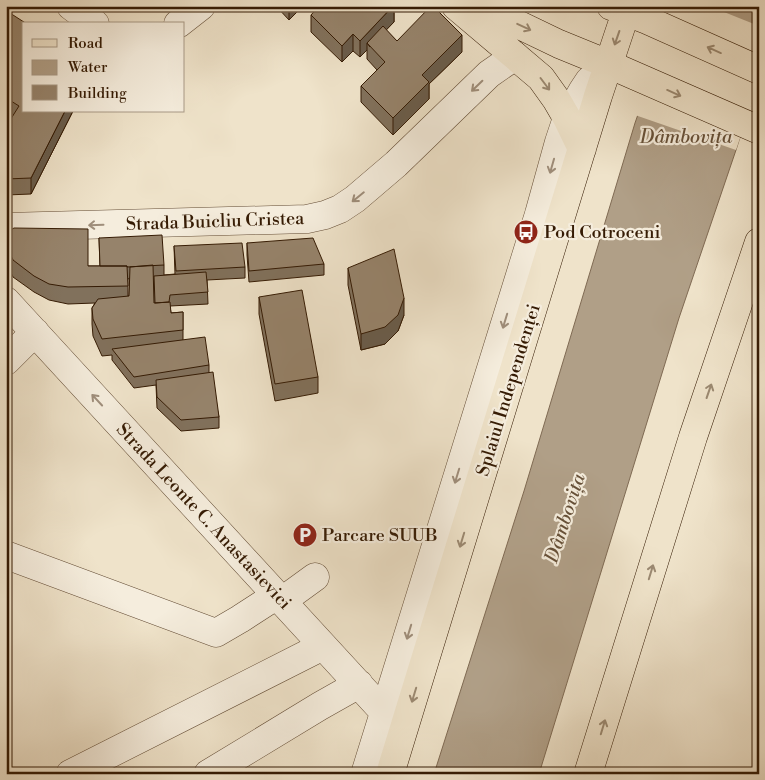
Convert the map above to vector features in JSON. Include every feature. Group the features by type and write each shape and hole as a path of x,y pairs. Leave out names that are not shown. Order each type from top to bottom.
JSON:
{"main road":[{"path":"456,6 541,78 556,99 582,148"},
{"path":"480,6 559,44 619,68 752,127"},
{"path":"628,11 759,70"},
{"name":"Splaiul Independenței","path":"390,774 582,148 619,68 628,11"},
{"path":"588,774 693,437 759,242"}],"street":[{"path":"71,6 92,22"},
{"path":"181,22 201,6"},
{"name":"Strada Buicliu Cristea","path":"6,227 307,219 326,214 340,209 355,200 396,164 489,74 515,56"},
{"path":"365,774 567,118 589,81 619,68"},
{"name":"Strada Leonte C. Anastasievici","path":"7,303 402,732"},
{"path":"6,361 35,332"},
{"path":"6,555 216,633 315,577"},
{"path":"70,774 323,646"},
{"path":"208,774 359,684"}],"water":[{"name":"Dâmbovița","path":"676,6 759,6 759,77 736,150 679,318 539,774 434,774 524,491 635,123"}],"pier":[{"path":"673,6 709,6 759,26 759,82 736,150 635,115"}],"building":[{"path":"319,6 393,6 360,41 353,34 342,46 311,15"},
{"path":"431,6 462,35 422,75 429,82 393,118 361,86 385,62 367,43 383,26 397,41"},
{"path":"6,10 24,22 22,22 22,112 64,112 31,178 6,179 6,124 19,106 6,97"},
{"path":"14,228 88,229 88,266 127,266 128,286 68,287 49,284 34,276 13,260 6,245 6,235 7,232"},
{"path":"162,235 164,265 100,266 99,238"},
{"path":"313,238 324,264 249,271 247,243"},
{"path":"242,243 245,267 176,271 174,246"},
{"path":"394,249 404,298 398,315 385,327 361,334 348,268"},
{"path":"153,265 154,303 170,302 171,313 183,312 183,330 102,339 93,319 92,308 98,299 129,296 130,267"},
{"path":"206,272 208,292 170,295 169,302 155,303 154,276"},
{"path":"302,290 318,377 275,384 259,297"},
{"path":"205,337 209,365 134,377 112,349"},
{"path":"213,372 219,417 181,420 157,397 156,380"}],"place":[{"name":"Pod Cotroceni","path":"526,232"},
{"name":"Parcare SUUB","path":"305,535"}]}
